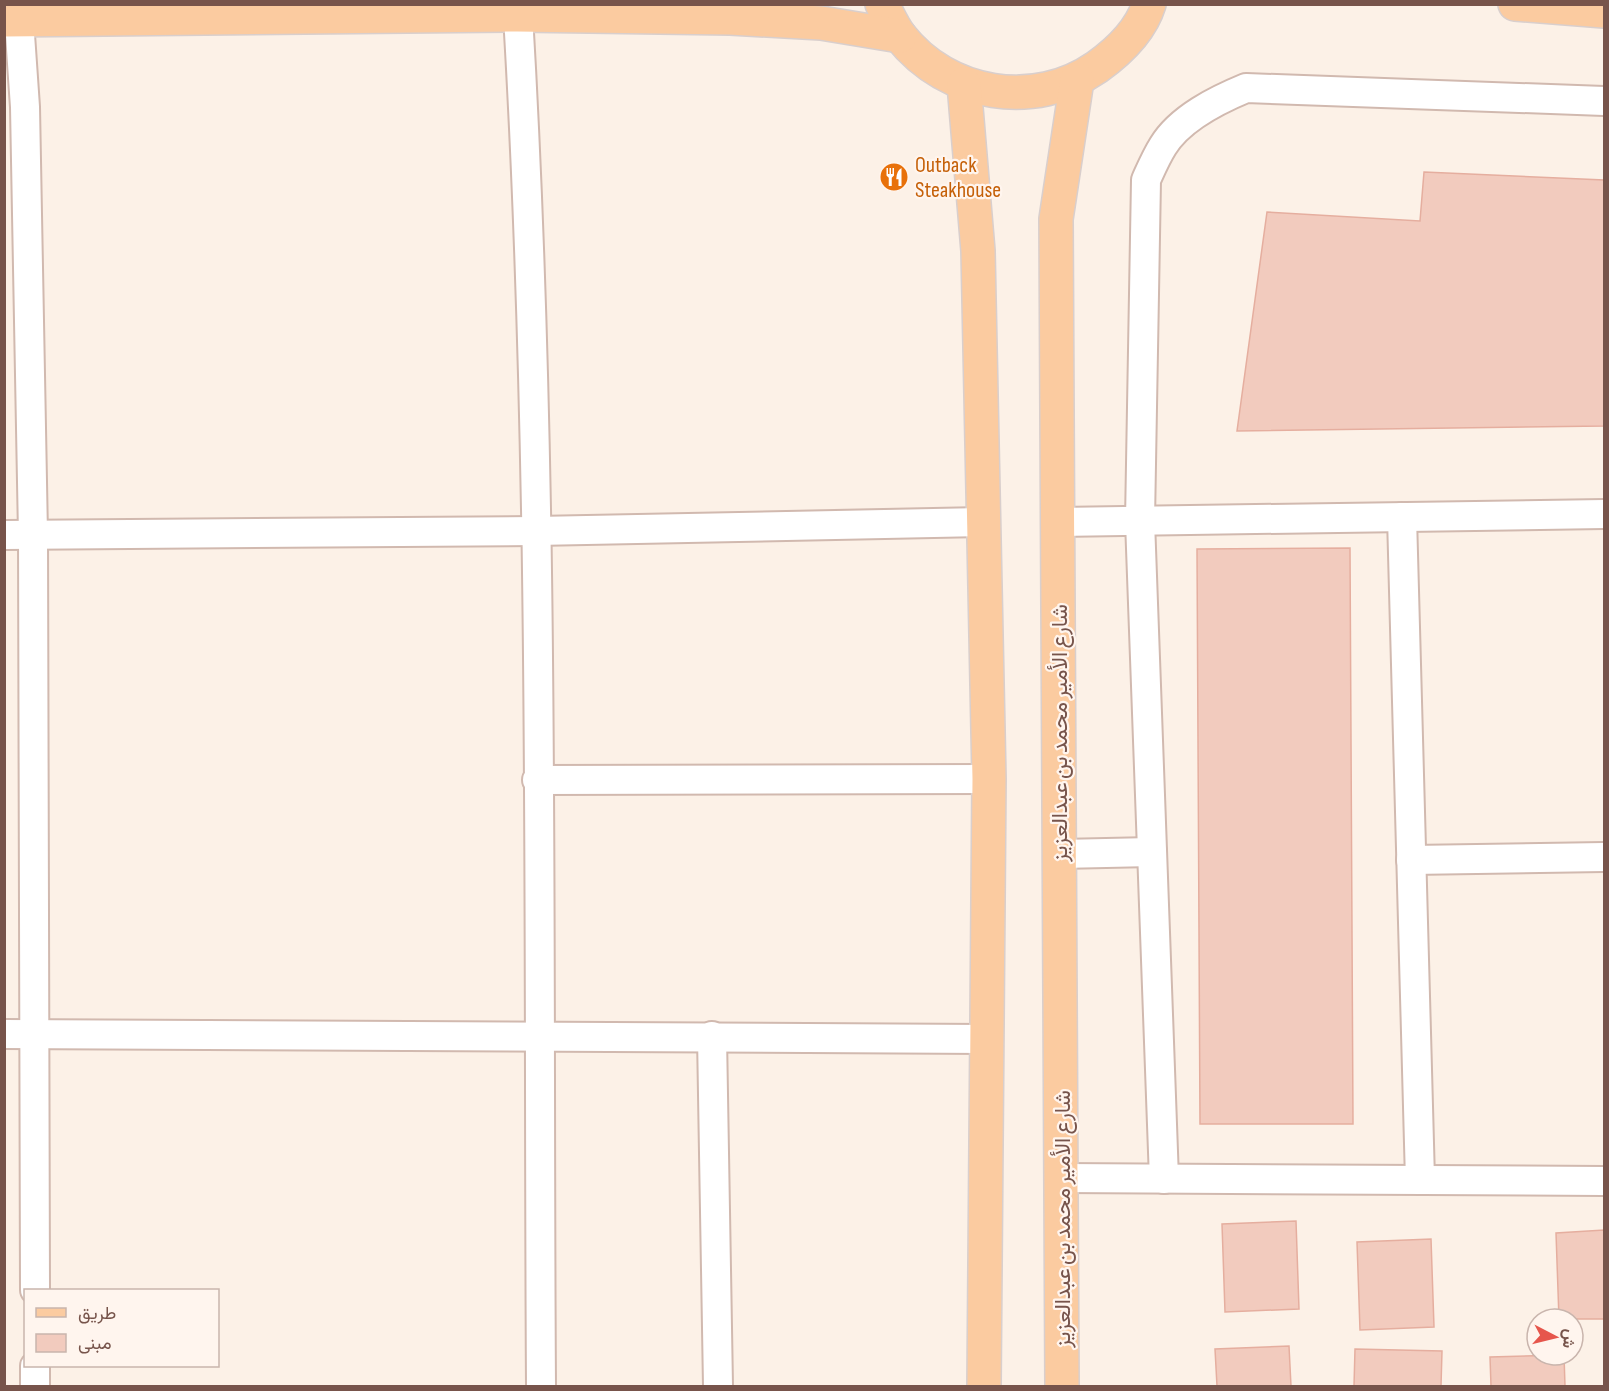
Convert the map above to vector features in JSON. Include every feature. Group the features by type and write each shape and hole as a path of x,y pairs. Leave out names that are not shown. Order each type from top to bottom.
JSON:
{"main road":[{"path":"882,4 900,36 929,65 964,84 1002,93 1041,92 1077,80 1118,52 1154,7"},
{"path":"1515,4 1605,11"},
{"path":"12,20 518,15 742,18 821,23 900,36"},
{"name":"شارع الأمير محمد بن عبدالعزيز","path":"1062,1386 1056,219 1077,80"},
{"path":"964,84 978,250 989,779 984,1386"}],"street":[{"path":"518,15 524,100 536,531 541,1386"},
{"path":"12,20 25,107 33,535 35,1289"},
{"path":"1164,1179 1140,521 1146,180 1164,145 1184,124 1218,99 1246,88 1605,101"},
{"path":"1058,522 1605,514"},
{"path":"1402,517 1420,1180"},
{"path":"4,535 536,531 983,522"},
{"path":"537,780 989,779"},
{"path":"1060,854 1152,852"},
{"path":"1411,860 1605,857"},
{"path":"4,1034 987,1039"},
{"path":"712,1036 718,1386"},
{"path":"1062,1178 1605,1181"},
{"path":"35,1367 35,1386"}],"building":[{"path":"1424,172 1604,180 1604,426 1237,431 1267,212 1420,221"},
{"path":"1350,548 1353,1124 1200,1124 1197,549"},
{"path":"1296,1221 1299,1309 1225,1312 1222,1224"},
{"path":"1604,1230 1604,1319 1585,1319 1585,1307 1559,1307 1556,1233"},
{"path":"1431,1239 1434,1327 1360,1330 1357,1242"},
{"path":"1289,1346 1291,1386 1217,1386 1215,1349"},
{"path":"1355,1349 1442,1351 1441,1386 1354,1386"},
{"path":"1525,1356 1525,1367 1564,1367 1565,1386 1491,1386 1490,1357"}],"place":[{"name":"Outback Steakhouse","path":"894,177"}]}
